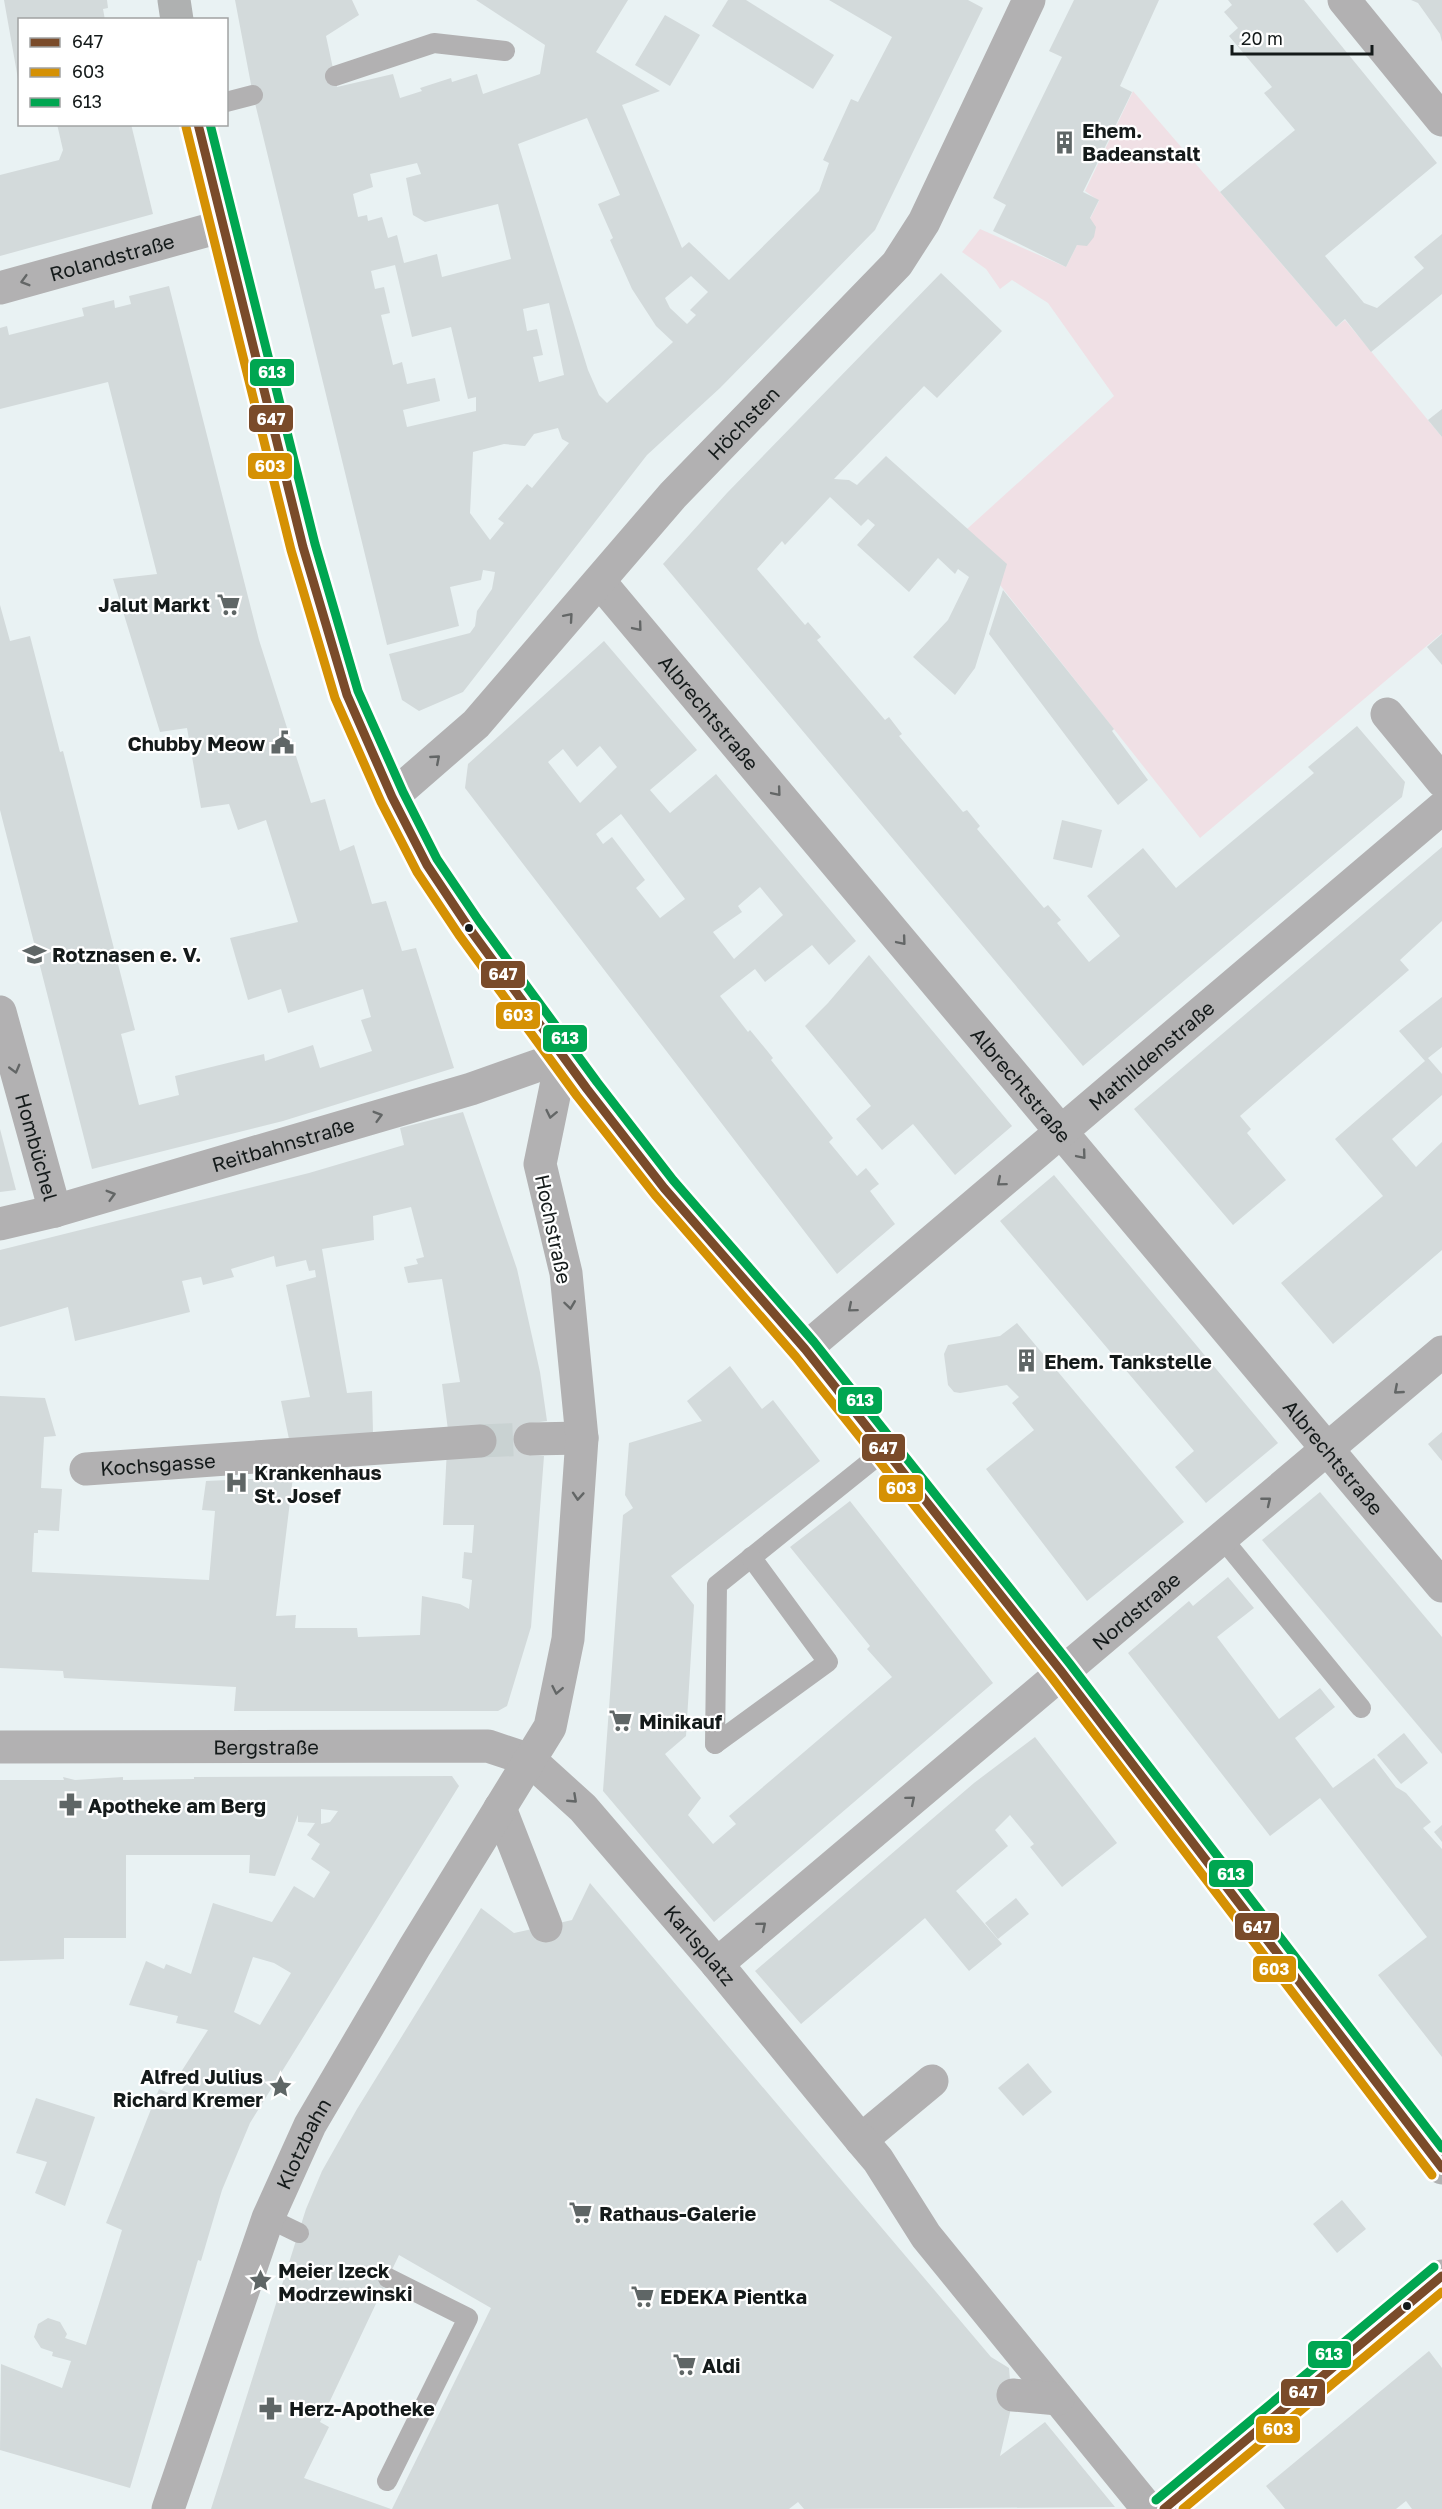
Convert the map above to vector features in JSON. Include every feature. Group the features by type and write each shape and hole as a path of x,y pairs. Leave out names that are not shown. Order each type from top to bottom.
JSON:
{"main road":[{"path":"174,0 177,18"},
{"path":"198,126 303,547 347,695 392,797 427,865 562,1057 664,1188 805,1349 1061,1671 1442,2168"}],"street":[{"path":"1344,0 1442,120"},
{"name":"Höchsten","path":"392,797 476,724 673,495 897,264 924,222 1027,1"},
{"name":"Rolandstraße","path":"0,288 223,226"},
{"name":"Albrechtstraße","path":"600,582 1442,1587"},
{"path":"1387,714 1442,781"},
{"name":"Mathildenstraße","path":"805,1349 1442,808"},
{"name":"Hombüchel","path":"0,1012 55,1211"},
{"name":"Reitbahnstraße","path":"0,1224 55,1211 471,1089 562,1057"},
{"name":"Hochstraße","path":"530,1760 550,1727 568,1639 582,1438 566,1273 540,1164 562,1057"},
{"name":"Nordstraße","path":"717,1964 1061,1671 1327,1452 1442,1352"},
{"path":"530,1439 582,1438"},
{"name":"Kochsgasse","path":"86,1470 480,1441"},
{"name":"Bergstraße","path":"0,1747 488,1746 530,1760"},
{"name":"Klotzbahn","path":"168,2509 268,2218 310,2126 414,1948 530,1760"},
{"name":"Karlsplatz","path":"530,1760 583,1808 717,1964 878,2160 926,2236 1148,2509"},
{"path":"500,1808 546,1926"},
{"path":"861,2140 932,2081"},
{"path":"1164,2509 1442,2276"},
{"path":"1013,2395 1058,2399"}],"lane":[{"path":"335,76 434,43 505,51"},
{"path":"228,101 253,95"},
{"path":"751,1557 828,1662 715,1744 717,1585 751,1557 885,1450"},
{"path":"1222,1538 1361,1708"},
{"path":"268,2218 299,2233"},
{"path":"387,2481 468,2318 388,2278"}],"shaded area":[{"path":"1133,91 1336,327 1345,320 1442,437 1442,633 1200,838 1000,585 967,529 1114,396 1048,303 1012,280 1000,289 986,269 962,252 980,229 1066,267 1099,201 1085,191"}],"building":[{"path":"4,0 107,0 108,8 103,9 105,18 18,18 18,79"},
{"path":"235,0 352,0 359,15 326,36 337,87 393,74 400,98 422,91 420,88 451,78 452,82 477,74 483,94 540,74 545,45 476,0 628,0 596,52 660,91 622,105 682,248 689,242 729,280 819,191 829,163 823,160 851,99 858,102 892,37 829,0 968,0 983,8 875,230 720,388 647,455 463,692 419,711 402,700 389,654 470,633 475,626 477,611 492,589 495,572 483,570 481,580 450,587 459,626 387,645 253,95","holes":["587,118 620,195 598,204 613,238 610,240 632,289 656,326 673,342 607,403 599,395 588,370 518,144","417,163 421,174 406,178 413,215 425,222 498,204 511,259 442,277 437,254 404,263 397,235 388,238 382,217 368,221 367,215 358,217 353,194 373,187 370,174","395,265 412,337 451,327 468,399 476,397 476,411 407,427 403,410 440,401 435,378 407,384 402,362 393,365 381,315 390,313 384,287 375,289 371,271","691,276 708,292 690,310 696,315 687,324 670,308 665,298","549,303 564,375 539,382 533,357 543,355 537,329 527,331 523,309","558,428 562,439 569,443 532,488 527,484 498,519 504,523 490,540 470,513 473,452 504,444 525,446 534,434"]},
{"path":"728,0 746,0 834,55 813,89 712,26"},
{"name":"Ehem. Badeanstalt","path":"1074,0 1159,0 1120,86 1132,92 1083,192 1099,200 1090,218 1096,227 1094,237 1087,246 1077,245 1066,267 993,231 1006,205 993,198 1062,57 1049,51"},
{"path":"1228,0 1304,0 1437,163 1325,256 1364,303 1377,308 1424,268 1414,257 1442,234 1442,294 1371,352 1345,319 1336,327 1220,192 1295,130 1264,93 1272,87 1229,36 1238,28 1224,12 1232,5"},
{"path":"1411,0 1442,0 1442,42 1440,34 1418,3"},
{"path":"665,15 700,35 670,86 635,65"},
{"path":"57,126 131,126 153,214 0,256 0,175 59,160 63,150"},
{"path":"941,273 1002,331 937,398 924,386 834,479 849,480 857,485 886,456 1007,564 975,668 955,695 913,657 948,620 969,577 958,569 955,574 938,558 909,592 857,545 875,525 868,519 861,526 830,497 785,545 782,541 757,569 805,625 808,622 821,637 817,640 885,720 889,717 902,734 899,736 963,812 967,810 980,826 977,829 1044,908 1048,905 1061,920 1057,923 1089,962 1120,936 1087,896 1143,848 1176,888 1314,773 1308,767 1357,726 1405,782 1402,797 1083,1066 663,564 727,493"},
{"path":"169,286 259,640 311,803 325,799 340,851 354,845 372,904 386,901 402,951 416,948 454,1068 283,1121 92,1169 0,810 0,605 10,641 30,636 60,752 63,751 135,1030 121,1034 139,1105 179,1095 175,1076 264,1054 265,1061 313,1045 320,1068 372,1051 361,1020 371,1017 363,989 288,1013 281,989 248,1000 230,938 298,922 266,820 238,830 229,804 201,808 187,728 160,732 113,579 157,574 108,382 0,409 0,328 7,326 9,335 84,316 82,308 114,300 115,308 131,304 129,296"},
{"path":"1442,409 1442,437 1428,420"},
{"path":"1003,590 1114,729 1112,731 1148,780 1118,805 989,634"},
{"path":"1442,634 1442,665 1427,647"},
{"path":"604,641 697,750 650,790 670,813 716,774 856,941 829,965 812,945 765,982 755,969 720,996 748,1032 750,1030 773,1058 771,1060 833,1138 829,1142 857,1176 866,1168 879,1184 870,1191 895,1224 837,1274 465,788 468,764","holes":["600,746 617,767 580,803 548,762 563,749 577,767","621,814 685,899 660,918 636,888 645,880 612,837 603,844 596,834","760,887 783,915 734,959 713,932 742,912 738,906"]},
{"path":"1062,820 1102,830 1092,868 1053,859"},
{"path":"1442,847 1442,921 1400,960 1409,970 1240,1116 1251,1129 1247,1133 1286,1180 1233,1225 1134,1109"},
{"path":"869,955 1012,1126 955,1175 913,1124 882,1150 856,1119 871,1106 805,1026"},
{"path":"1442,997 1442,1047 1428,1058 1442,1074 1442,1095 1392,1139 1416,1167 1442,1142 1442,1250 1333,1344 1281,1283 1383,1196 1335,1139 1425,1061 1399,1031"},
{"path":"463,1112 517,1269 540,1372 547,1421 532,1423 528,1455 544,1456 531,1627 507,1706 498,1711 234,1711 236,1687 64,1678 63,1671 0,1668 0,1396 45,1398 56,1436 44,1437 41,1488 62,1489 59,1531 38,1530 38,1533 34,1533 32,1572 209,1580 215,1511 202,1510 206,1481 293,1477 276,1616 296,1615 295,1628 357,1628 358,1637 420,1635 422,1596 460,1604 469,1609 472,1580 462,1578 464,1552 472,1553 474,1525 443,1525 448,1430 442,1384 460,1382 442,1279 408,1283 404,1267 418,1264 416,1259 424,1257 411,1207 373,1216 374,1240 322,1249 347,1393 372,1391 373,1433 289,1439 281,1401 310,1397 286,1285 316,1277 315,1270 309,1271 306,1260 276,1267 274,1256 231,1269 234,1277 203,1285 201,1277 182,1281 190,1312 75,1341 68,1307 0,1327 0,1250 309,1173 404,1145 400,1128"},
{"path":"0,1129 16,1190 0,1192"},
{"path":"1054,1175 1278,1443 1206,1503 1175,1467 1194,1451 1000,1221"},
{"path":"1017,1323 1184,1522 1087,1601 986,1469 1034,1430 1012,1403 1019,1397 1007,1385 960,1393 954,1392 948,1385 944,1354 948,1345 1000,1336"},
{"path":"730,1366 762,1409 773,1400 820,1461 671,1576 694,1605 686,1736 665,1754 701,1798 688,1815 713,1844 736,1824 729,1816 892,1677 867,1649 870,1646 790,1547 850,1501 993,1683 714,1922 603,1791 623,1515 633,1508 625,1495 629,1443 702,1421 687,1401"},
{"path":"1442,1432 1442,1461 1428,1444"},
{"path":"1320,1492 1442,1637 1442,1754 1262,1540"},
{"path":"1228,1577 1254,1608 1217,1637 1279,1719 1320,1688 1335,1707 1295,1738 1333,1788 1374,1758 1396,1787 1406,1793 1431,1822 1423,1828 1442,1849 1442,2057 1378,1975 1427,1937 1320,1798 1270,1836 1128,1653 1189,1601 1193,1606"},
{"path":"1404,1733 1428,1763 1401,1784 1377,1755"},
{"path":"1035,1737 1117,1843 1062,1887 1030,1847 1034,1844 1010,1815 995,1830 1008,1846 956,1891 1002,1944 969,1971 925,1918 801,2024 755,1971 974,1783"},
{"path":"452,1776 459,1786 250,2123 222,2190 201,2261 198,2260 130,2488 0,2450 1,2364 62,2388 71,2361 52,2356 53,2352 41,2348 34,2337 38,2324 48,2318 60,2322 67,2334 65,2338 86,2345 122,2230 106,2223 159,2089 178,2097 189,2077 181,2072 208,2030 176,2023 178,2016 129,2005 146,1961 164,1969 166,1964 191,1974 213,1903 272,1922 294,1886 314,1898 330,1872 311,1859 320,1844 307,1835 315,1823 298,1822 298,1815 275,1876 249,1873 250,1855 126,1855 126,1938 64,1938 64,1959 0,1961 0,1780 64,1780 63,1777 75,1780 123,1777 123,1780 194,1779 194,1777","holes":["321,1809 338,1811 330,1822 321,1824","253,1957 274,1963 291,1973 260,2025 234,2012"]},
{"path":"1442,1825 1442,1842 1434,1832"},
{"name":"Rathaus-Galerie","path":"590,1883 991,2357 1009,2368 1012,2404 1000,2456 1045,2422 1115,2507 804,2509 798,2502 789,2509 392,2509 491,2308 399,2255 320,2422 329,2427 304,2478 391,2509 211,2509 306,2209 322,2171 357,2109 481,1908 514,1933 546,1926 572,1920"},
{"path":"1016,1898 1029,1914 998,1939 985,1923"},
{"path":"1028,2063 1052,2092 1023,2116 998,2088"},
{"path":"36,2098 95,2117 65,2206 35,2193 47,2162 16,2153"},
{"path":"1342,2200 1366,2229 1337,2253 1313,2224"},
{"path":"1429,2351 1442,2368 1442,2509 1412,2509 1406,2501 1396,2509 1285,2509 1266,2486"}],"tunnel":[{"path":"480,1441 530,1439"}],"transit line":[{"name":"647","path":"198,126 303,547 347,695 392,797 427,865 469,928 587,1089 664,1188 805,1349 1061,1671 1442,2168"},
{"name":"613","path":"210,126 315,544 358,691 403,792 437,859 479,921 597,1082 673,1180 814,1342 1070,1664 1442,2148"},
{"name":"603","path":"186,127 291,550 335,698 381,802 417,872 459,935 577,1096 655,1195 796,1357 1052,1678 1432,2175"},
{"name":"613","path":"1156,2500 1434,2267"},
{"name":"647","path":"1164,2509 1442,2276"},
{"name":"603","path":"1183,2509 1442,2292"}],"place":[{"name":"Ehem. Badeanstalt","path":"1064,142"},
{"name":"Jalut Markt","path":"228,604"},
{"name":"Chubby Meow","path":"283,743"},
{"name":"Rotznasen e. V.","path":"34,954"},
{"name":"Ehem. Tankstelle","path":"1026,1361"},
{"name":"Krankenhaus St. Josef","path":"236,1483"},
{"name":"Minikauf","path":"621,1721"},
{"name":"Apotheke am Berg","path":"70,1805"},
{"name":"Alfred Julius Richard Kremer","path":"281,2087"},
{"name":"Rathaus-Galerie","path":"581,2213"},
{"name":"Meier Izeck Modrzewinski","path":"260,2281"},
{"name":"EDEKA Pientka","path":"642,2296"},
{"name":"Aldi","path":"684,2365"},
{"name":"Herz-Apotheke","path":"271,2408"}]}
